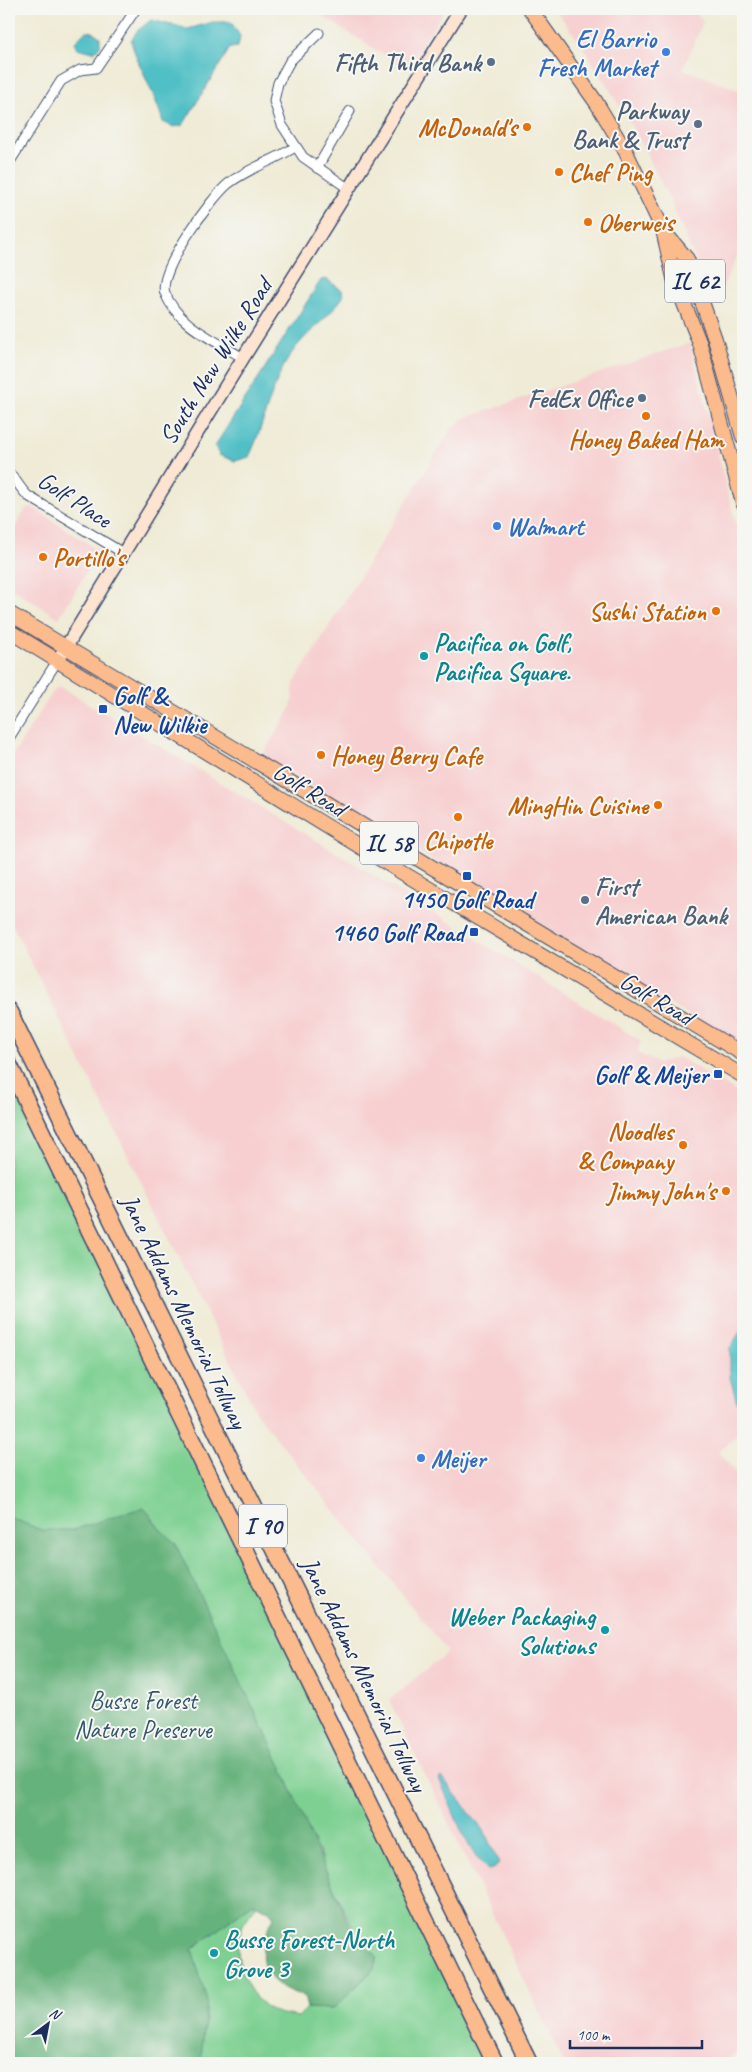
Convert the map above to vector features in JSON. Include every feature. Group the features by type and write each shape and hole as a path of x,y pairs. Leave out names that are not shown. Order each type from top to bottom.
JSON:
{"highway":[{"name":"Jane Addams Memorial Tollway","path":"9,1012 529,2063"},
{"name":"Jane Addams Memorial Tollway","path":"9,1065 494,2063"},
{"path":"517,2039 542,2063"}],"main road":[{"name":"South New Wilke Road","path":"57,661 461,9"},
{"name":"IL 62","path":"530,9 596,102 626,152 663,230 674,278 700,344 743,503"},
{"name":"IL 62","path":"663,230 687,259 718,348 743,437"},
{"name":"Golf Road","path":"9,613 180,718 743,1054"},
{"name":"Golf Road","path":"9,631 403,873 743,1076"}],"street":[{"path":"9,163 62,81 80,70 96,68 136,9"},
{"path":"319,33 290,61 278,83 274,101 282,126 295,147 317,168 349,188"},
{"path":"317,168 350,111"},
{"path":"243,358 185,322 164,292 165,280 199,218 228,184 295,147"},
{"name":"Golf Place","path":"9,473 16,479 21,491 28,496 123,553"},
{"name":"South New Wilke Road","path":"9,738 57,661"}],"shaded area":[{"path":"311,9 445,9 407,69"},
{"path":"555,9 693,9 703,22 683,69 743,92 743,243 720,293 705,283 671,202 635,131 583,47"},
{"path":"690,343 743,553 743,1046 671,1005 262,756 291,708 294,683 451,429 465,418"},
{"path":"32,507 99,551 59,618 9,587 9,538 26,508"},
{"path":"61,687 347,859 641,1041 637,1053 659,1063 679,1057 743,1096 743,1431 718,1452 743,1482 743,2046 722,2063 564,2063 389,1700 448,1652 257,1414 9,918 9,761 55,689"}],"green space":[{"name":"Busse Forest Nature Preserve","path":"9,1065 493,2063 199,2063 201,2059 192,1949 253,1903 256,1906 244,1923 239,1937 239,1962 248,1986 265,2006 278,2013 298,2017 307,2008 333,2009 366,1977 359,1941 322,1863 319,1850 9,2005"},
{"name":"Busse Forest Nature Preserve","path":"144,1507 160,1529 175,1543 282,1768 348,1922 359,1941 377,1956 375,1968 333,2009 307,2008 304,1996 289,1991 277,1984 264,1967 262,1956 264,1944 267,1931 274,1917 269,1911 253,1903 192,1949 207,2001 199,2063 9,2063 9,1517 41,1530 73,1530"}],"water":[{"path":"151,20 188,29 213,22 231,22 240,36 238,47 230,48 183,125 174,127 163,122 131,41 137,31"},
{"path":"86,31 93,32 100,37 100,46 94,52 77,48 75,42"},
{"path":"326,279 342,290 343,297 291,354 278,379 249,457 235,461 219,455 215,446 321,280"},
{"path":"743,1327 743,1405 737,1403 730,1377 730,1348"},
{"path":"442,1777 485,1833 499,1863 495,1868 488,1870 472,1851 439,1779"}],"place":[{"name":"El Barrio Fresh Market","path":"666,52"},
{"name":"Fifth Third Bank","path":"491,62"},
{"name":"Parkway Bank & Trust","path":"698,124"},
{"name":"McDonald's","path":"527,127"},
{"name":"Chef Ping","path":"559,172"},
{"name":"Oberweis","path":"588,222"},
{"name":"FedEx Office","path":"642,398"},
{"name":"Honey Baked Ham","path":"646,416"},
{"name":"Walmart","path":"497,526"},
{"name":"Portillo's","path":"43,557"},
{"name":"Sushi Station","path":"716,611"},
{"name":"Pacifica on Golf, Pacifica Square.","path":"424,656"},
{"name":"Golf & New Wilkie","path":"103,709"},
{"name":"Honey Berry Cafe","path":"321,755"},
{"name":"MingHin Cuisine","path":"658,805"},
{"name":"Chipotle","path":"458,817"},
{"name":"1450 Golf Road","path":"467,876"},
{"name":"First American Bank","path":"585,900"},
{"name":"1460 Golf Road","path":"474,932"},
{"name":"Golf & Meijer","path":"718,1074"},
{"name":"Noodles & Company","path":"683,1145"},
{"name":"Jimmy John's","path":"726,1191"},
{"name":"Meijer","path":"421,1458"},
{"name":"Weber Packaging Solutions","path":"605,1630"},
{"name":"Busse Forest-North Grove 3","path":"214,1953"}]}
